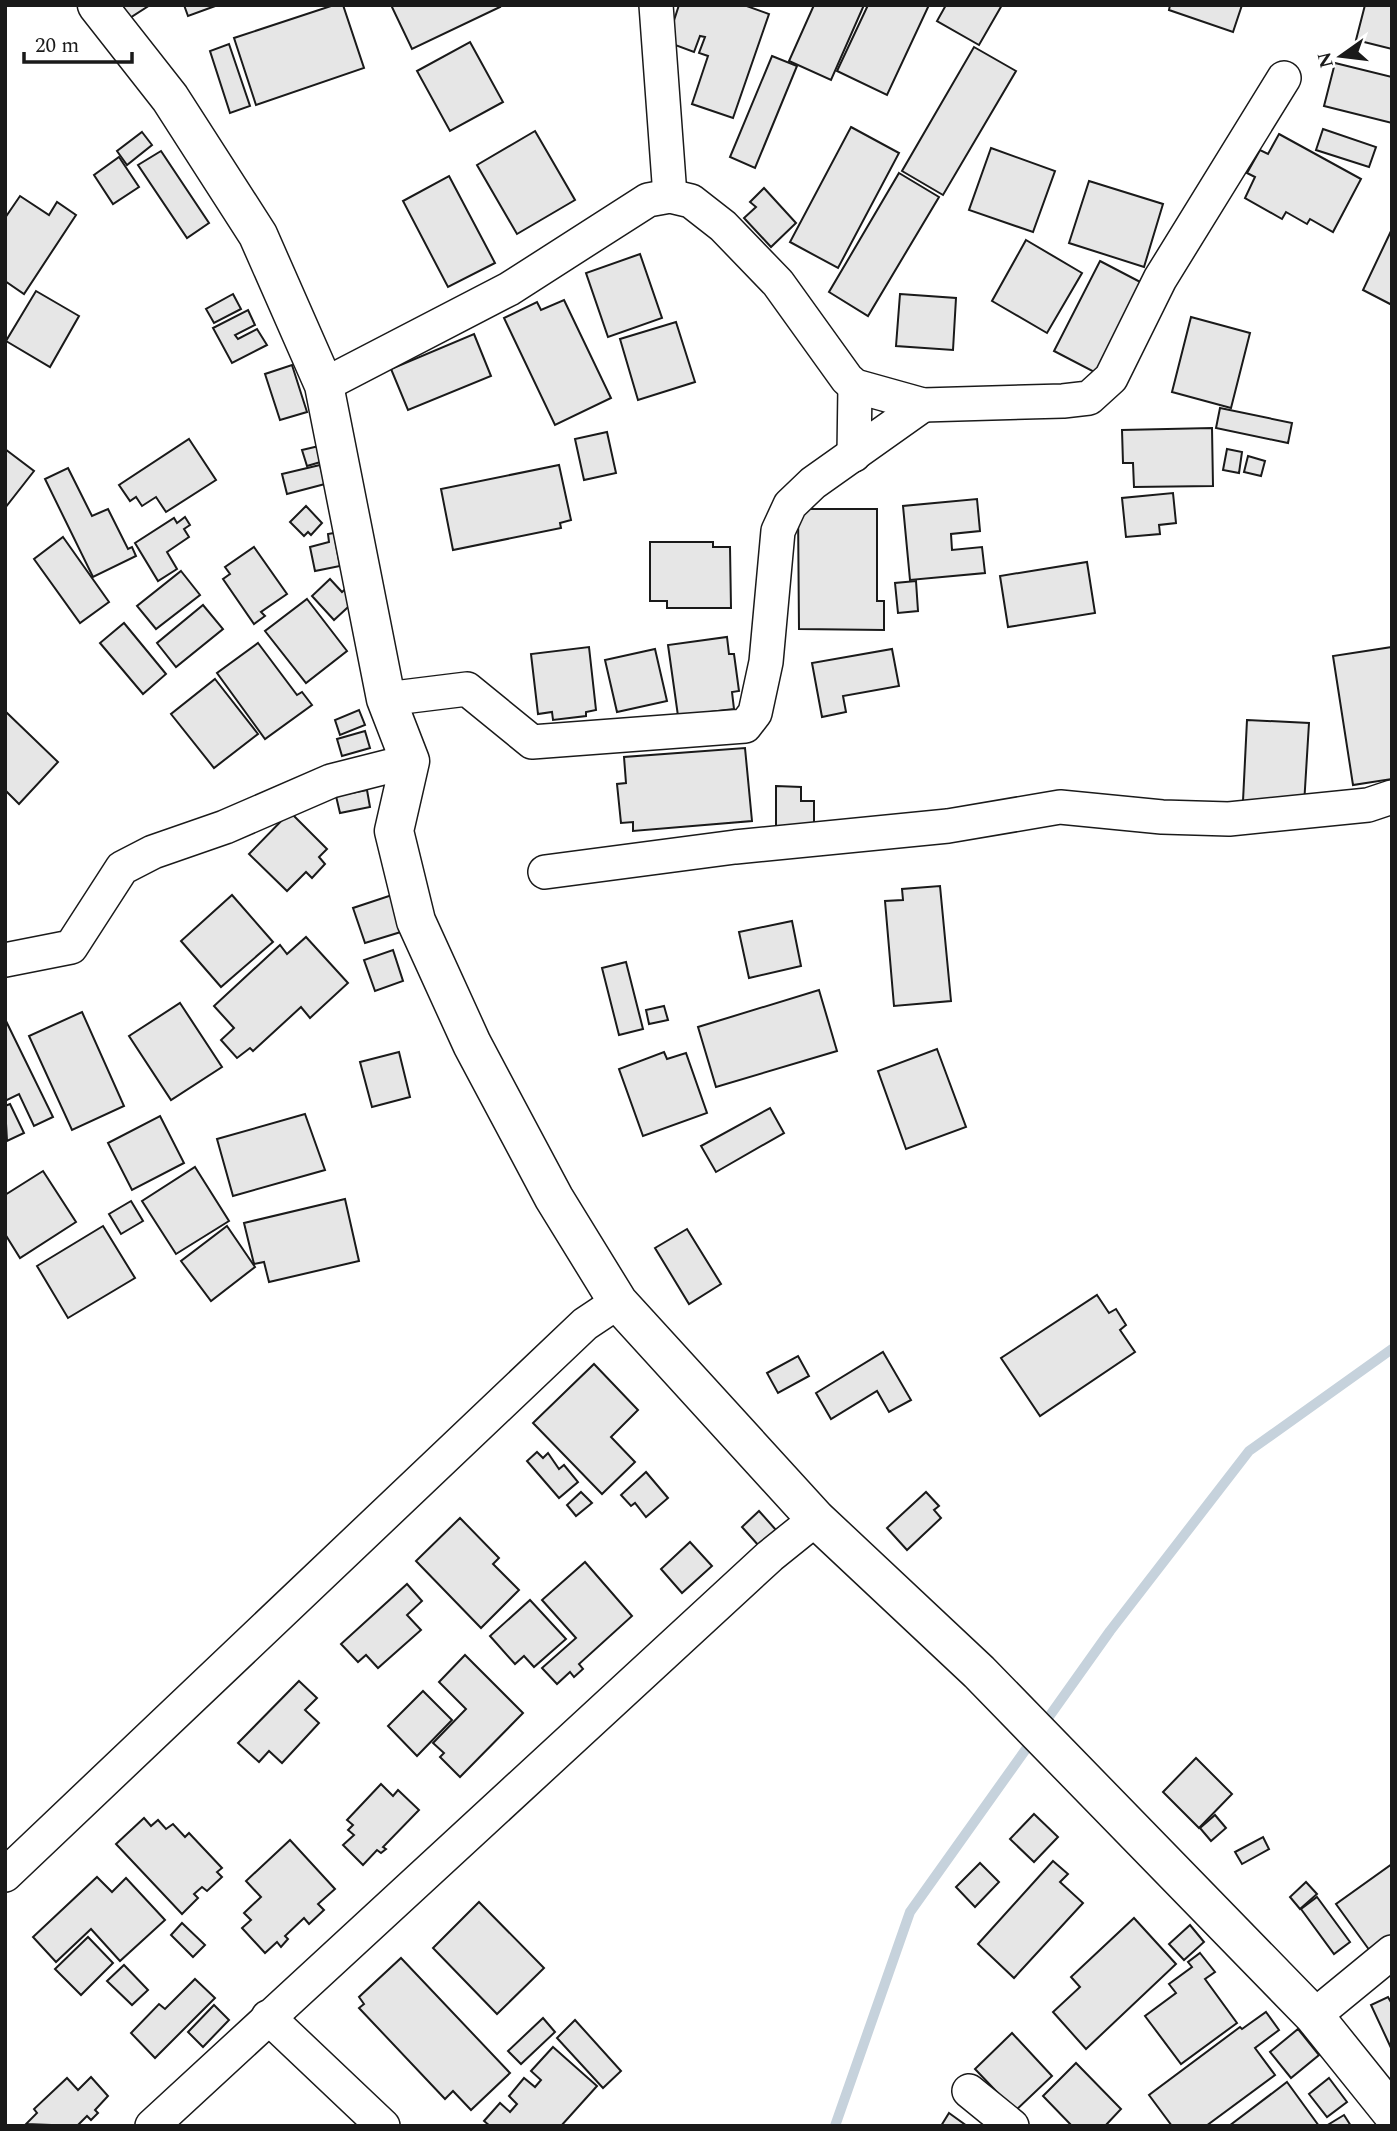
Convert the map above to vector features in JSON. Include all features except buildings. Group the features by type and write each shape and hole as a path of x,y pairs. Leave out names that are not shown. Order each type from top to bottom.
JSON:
{"street":[{"path":"97,5 170,98 258,235 324,385 386,699 410,761 394,831 416,921 478,1056 554,1198 618,1302 816,1519 979,1672 1314,2017 1392,2113"},
{"path":"656,5 670,196"},
{"path":"324,385 509,289 648,200 670,196 691,201 723,226 778,283 847,379 855,386 923,405 1088,398 1111,378 1160,279 1284,78"},
{"path":"855,386 855,455"},
{"path":"386,699 467,689 532,741 746,726 755,713 766,662 778,530 790,505 923,405"},
{"path":"5,960 71,947 122,868 153,852 225,827 331,781 410,761"},
{"path":"545,872 736,847 948,826 1060,807 1162,817 1229,819 1291,816 1368,806 1392,797"},
{"path":"5,1875 585,1324 618,1302"},
{"path":"152,2126 760,1565 816,1519"},
{"path":"1314,2017 1392,1952"},
{"path":"268,2017 383,2126"},
{"path":"969,2091 1012,2126"}],"waterway":[{"path":"835,2126 910,1912 1110,1631 1249,1451 1392,1349"}]}
